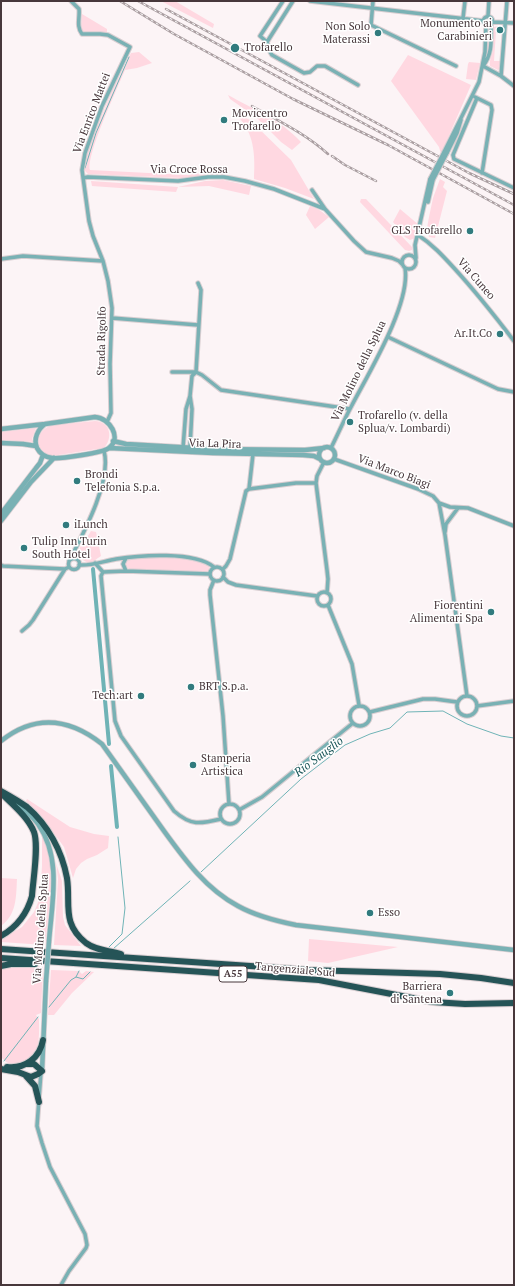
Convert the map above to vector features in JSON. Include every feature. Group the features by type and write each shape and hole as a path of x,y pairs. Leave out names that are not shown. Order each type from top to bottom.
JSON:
{"highway":[{"path":"1,792 29,823 34,832 36,841 32,896 30,903 21,920 13,928 1,936"},
{"path":"1,792 33,812 54,841 61,856 67,878 69,918 77,934 96,949 119,953 134,958"},
{"name":"Tangenziale Sud","path":"1,949 309,970 440,974 514,983"},
{"name":"Tangenziale Sud","path":"1,958 319,980 433,1002 465,1004 514,1003"},
{"path":"1,966 11,964 54,962"},
{"path":"26,1064 34,1059 42,1047 43,1040"},
{"path":"1,1065 12,1068 26,1064 34,1064 42,1071 33,1076 24,1075"},
{"path":"1,1069 18,1072 30,1078 35,1086 39,1102"}],"street":[{"name":"Via Enrico Mattei","path":"71,1 79,9 78,23 79,30 82,34 108,35 130,47 102,106 85,153 82,170 89,222 103,261"},
{"path":"267,42 260,36 283,1"},
{"path":"293,1 267,42 268,50 272,55 304,73 310,72 317,66 324,66 358,85"},
{"path":"310,1 463,18 485,23 514,23"},
{"path":"373,1 371,25 456,66"},
{"path":"463,18 464,1"},
{"path":"416,245 410,254 402,259 402,264 405,268 412,269 416,265 416,245 432,179 446,153 461,117 479,82 486,35 485,17 488,16 489,1"},
{"path":"501,76 507,1"},
{"path":"482,66 488,60 492,45 492,18 488,16"},
{"path":"482,66 501,76 514,86"},
{"path":"472,96 491,104 492,110 482,174"},
{"path":"477,98 453,155 454,159 482,174 514,188"},
{"name":"Via Croce Rossa","path":"83,178 178,181 208,177 246,181 274,188 325,209 366,252 392,258 402,264"},
{"path":"312,190 325,209"},
{"name":"Via Cuneo","path":"418,235 433,245 458,272 491,310 514,341"},
{"path":"410,254 416,258"},
{"path":"1,259 23,256 103,261"},
{"name":"Via Croce Rossa","path":"392,258 405,256"},
{"name":"Strada Rigolfo","path":"103,261 112,308 110,364 111,413 108,422"},
{"name":"Via Molino della Splua","path":"405,268 406,278"},
{"name":"Via Molino della Splua","path":"331,448 388,337 398,310 406,278 412,269"},
{"path":"183,448 186,409 190,396 192,376 196,372 201,290 198,283"},
{"path":"112,318 198,325"},
{"path":"388,337 498,389 514,392"},
{"path":"172,372 196,372 221,390 350,409"},
{"path":"190,396 192,409 190,448"},
{"path":"1,429 96,417 102,418 108,422 112,428 113,440 109,448 104,451 54,458 43,455 36,446 36,435 40,428 45,424"},
{"path":"185,422 191,423"},
{"name":"Via La Pira","path":"113,440 126,444 183,448 305,450 324,448"},
{"path":"1,443 36,446"},
{"name":"Via La Pira","path":"109,448 314,456 322,460"},
{"path":"324,448 331,448 335,454 334,459 329,463 322,460 319,454 324,448"},
{"path":"70,567 69,561 93,514 101,488 106,460 104,451"},
{"path":"223,577 223,569 230,559 244,494 249,488 253,454"},
{"path":"1,514 40,463 43,455"},
{"path":"1,522 32,482 54,458"},
{"name":"Via Marco Biagi","path":"334,459 418,489 433,496 439,503 450,507 468,508 514,526"},
{"path":"322,460 316,483 328,579 327,593 331,598 331,602 328,606"},
{"path":"249,488 296,483 316,483"},
{"path":"439,503 467,696"},
{"path":"445,536 446,524 458,508"},
{"path":"77,544 76,554 79,565"},
{"path":"1,565 65,569 70,567 72,569 76,569 79,565 127,557 152,556 191,558 204,561 214,567 218,566 223,569"},
{"path":"126,571 123,564 127,557"},
{"path":"69,561 73,558 78,560"},
{"path":"94,563 103,572 126,571 210,574"},
{"path":"210,574 214,567"},
{"path":"22,631 29,626 65,569"},
{"path":"103,572 101,576 110,680 115,721 121,736 174,811 187,821 197,823 221,819 228,824 235,823 240,818 239,810 230,804"},
{"path":"210,574 211,578 214,580"},
{"path":"223,577 228,582 236,585 317,596 320,593 327,593"},
{"path":"214,580 220,580 223,577"},
{"path":"214,580 210,590 210,595 223,716 230,804"},
{"path":"317,596 319,605 324,607 328,606"},
{"path":"328,606 352,664 359,705"},
{"path":"467,696 470,696 476,700 477,710 472,715 466,716 458,712 457,702 461,697 467,696"},
{"path":"370,712 424,700 435,699 457,702"},
{"path":"477,706 514,701"},
{"path":"359,705 366,707 370,712 370,719 366,724 359,726 351,720 350,714 353,708 359,705"},
{"path":"1,741 21,728 52,722 71,726 92,736 102,744 182,856 202,879 222,896 238,906 256,914 296,925 514,950"},
{"path":"239,810 262,797 353,723"},
{"name":"Via Molino della Splua","path":"1,792 24,809 37,823 50,849 53,862 54,878 46,981 42,1071"},
{"path":"221,819 220,812 222,808 230,804"},
{"path":"42,1071 37,1126 50,1167 85,1234 86,1239 86,1248 69,1270 61,1285"}],"shaded area":[{"path":"161,1 175,1 214,24 213,28"},
{"path":"82,14 107,29 107,32 91,34 83,32 81,26"},
{"path":"504,26 503,31 496,31 494,61 501,61 501,68 498,70 490,66 490,60 494,47 494,27"},
{"path":"139,52 152,63 125,70 97,136 90,162 90,170 188,175 208,172 205,175 181,178 88,174 83,169 85,155 113,89 131,53"},
{"path":"408,55 471,85 441,154 439,147 391,81"},
{"path":"469,62 480,63 476,80 466,79"},
{"path":"228,95 276,121 301,142 292,150 281,142 257,118 230,99"},
{"path":"232,111 250,120 291,160 314,199 285,188 254,179 254,156 252,141 246,127"},
{"path":"440,179 445,182 443,187 447,191 435,238 429,237 427,228 433,198"},
{"path":"223,180 251,186 249,195 209,186 178,187 205,181"},
{"path":"91,181 178,187 176,192 92,186"},
{"path":"361,199 366,199 412,247 412,250 405,250 360,202"},
{"path":"310,206 318,209 329,217 315,229 306,215"},
{"path":"400,209 419,225 415,238 410,240 405,237 393,222"},
{"path":"95,421 104,424 109,431 109,440 104,448 52,456 41,450 38,440 39,436 42,431 47,428 53,425"},
{"path":"36,428 32,439 33,442 1,440 1,432"},
{"path":"91,531 96,532 101,556 89,563 81,558 79,551 80,547"},
{"path":"150,557 180,558 195,561 209,566 209,569 208,571 204,572 129,569 125,565 125,561 128,559"},
{"path":"27,799 70,827 94,834 109,836 108,848 81,863 76,869 73,878 64,847 42,817 26,801"},
{"path":"42,836 47,847 51,874 50,904 45,945 1,942 1,939 22,927 34,912 40,898"},
{"path":"56,863 62,881 63,917 65,925 81,946 54,945 58,879"},
{"path":"1,878 17,879 16,899 13,911 1,926"},
{"path":"309,939 398,947 328,963 308,961"},
{"path":"14,965 43,967 41,1013 36,1015 39,1019 39,1034 36,1050 28,1059 20,1063 12,1064 7,1063 1,1057 1,968"},
{"path":"51,970 79,971 82,974 86,971 94,972 72,993 54,1015 48,1015"}],"waterway":[{"path":"85,168 96,133 129,57"},
{"path":"93,569 109,744"},
{"name":"Rio Sauglio","path":"201,872 301,779 345,745 370,734 390,728 407,712 443,711 467,724 501,736 514,738"},
{"path":"111,766 117,827"},
{"path":"108,948 122,934 125,908 118,837"},
{"name":"Rio Sauglio","path":"113,949 190,881"},
{"name":"Rio Sauglio","path":"76,977 79,971"},
{"name":"Rio Sauglio","path":"49,1007 71,980 76,977 83,979 90,972"},
{"path":"4,1061 38,1017"}],"railway":[{"path":"120,1 174,34 293,99 388,145 514,214"},
{"path":"138,1 514,205"},
{"path":"166,9 469,173 514,194"},
{"path":"252,106 301,134 328,154"},
{"path":"332,156 345,165 376,181"}],"place":[{"name":"Monumento ai Carabinieri","path":"500,30"},
{"name":"Non Solo Materassi","path":"378,33"},
{"name":"Trofarello","path":"235,48"},
{"name":"Movicentro Trofarello","path":"224,120"},
{"name":"GLS Trofarello","path":"470,231"},
{"name":"Ar.It.Co","path":"500,334"},
{"name":"Trofarello (v. della Splua/v. Lombardi)","path":"350,422"},
{"name":"Brondi Telefonia S.p.a.","path":"77,481"},
{"name":"iLunch","path":"66,525"},
{"name":"Tulip Inn Turin South Hotel","path":"24,548"},
{"name":"Fiorentini Alimentari Spa","path":"491,612"},
{"name":"BRT S.p.a.","path":"191,687"},
{"name":"Tech:art","path":"141,696"},
{"name":"Stamperia Artistica","path":"193,765"},
{"name":"Esso","path":"370,913"},
{"name":"Barriera di Santena","path":"450,993"}]}
